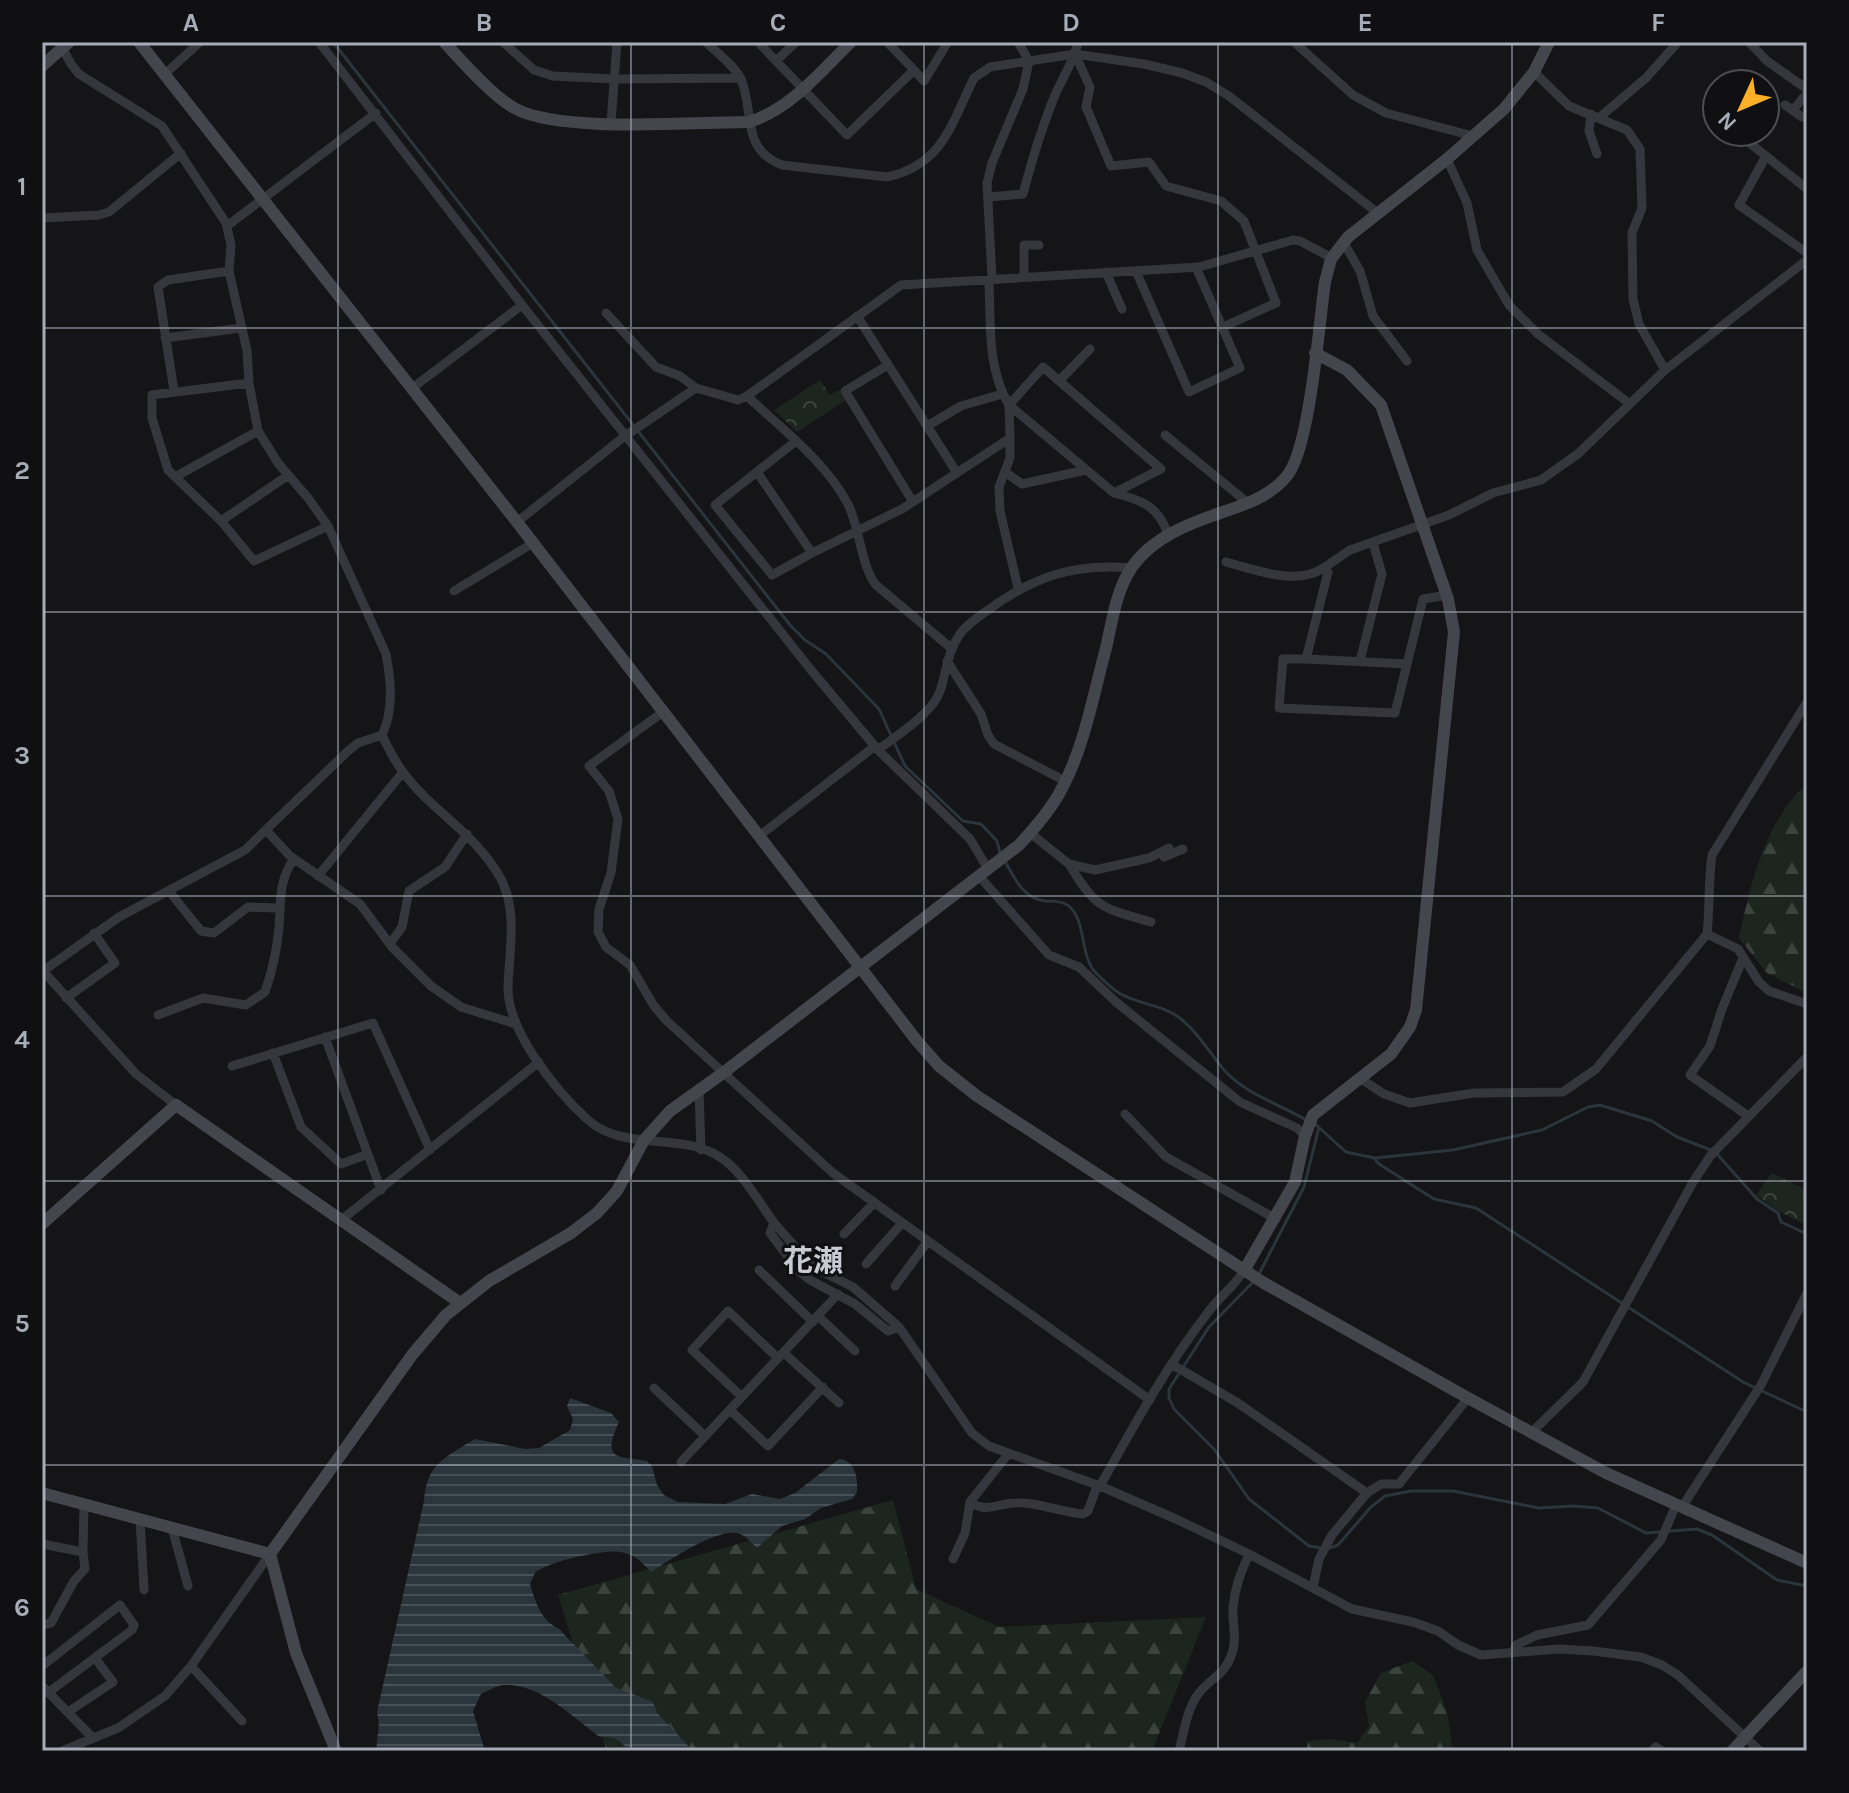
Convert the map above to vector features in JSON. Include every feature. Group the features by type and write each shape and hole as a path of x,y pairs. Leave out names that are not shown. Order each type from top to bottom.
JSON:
{"street":[{"path":"139,42 517,522 859,968 917,1041 958,1082 1264,1283 1606,1473 1807,1563"},
{"path":"165,74 200,42"},
{"path":"319,42 811,670 876,748 970,839 993,866 1049,955 1079,967 1116,1002 1240,1102 1297,1128 1309,1125 1391,1054 1410,1027 1416,1010 1454,632 1447,595 1381,405 1347,370 1315,353"},
{"path":"444,42 512,108 551,120 611,123 749,122 776,111 851,42"},
{"path":"503,42 534,70 545,75 614,79 740,78"},
{"path":"611,123 617,42"},
{"path":"706,42 740,78 749,122 759,150 768,159 782,165 887,177 914,168 931,157 943,141 974,78 982,71 990,67 1075,54 1144,64 1206,82 1229,96 1379,214"},
{"path":"758,42 847,135 914,70"},
{"path":"776,61 796,42"},
{"path":"887,42 924,81 948,42"},
{"path":"1018,42 1029,61 1023,89 992,163 987,183 992,278 989,284 989,342 1002,394 1009,405 1114,493 1129,496 1157,511 1168,534"},
{"path":"988,197 1023,194 1036,145 1078,42"},
{"path":"1294,42 1353,95 1386,113 1473,136"},
{"path":"62,1751 118,1728 165,1696 191,1666 412,1355 460,1303 489,1281 571,1233 597,1213 617,1191 644,1140 659,1121 993,866 1030,833 1060,793 1065,781 1087,719 1119,595 1131,568 1168,534 1269,492 1287,477 1295,465 1304,432 1325,282 1332,258 1344,243 1504,109 1534,72 1549,42"},
{"path":"1597,154 1589,131 1596,116 1646,78 1678,42"},
{"path":"1749,42 1767,61 1807,91 1789,108 1802,117"},
{"path":"42,66 63,44 79,74 156,120 181,153 227,226 231,245 229,271 247,351 258,431 287,476 328,526 386,654 390,699 388,722 382,735 358,743 348,751 245,850 94,933 42,971 136,1074 460,1303"},
{"path":"1075,54 1090,87 1086,107 1111,166 1149,162 1166,186 1221,201 1244,221 1276,303 1223,327"},
{"path":"1534,72 1569,106 1627,130 1640,149 1642,208 1632,233 1633,299 1639,324 1665,370"},
{"path":"227,226 376,113"},
{"path":"1756,148 1807,189"},
{"path":"42,218 109,212 181,153"},
{"path":"1766,156 1739,205 1807,253"},
{"path":"1447,159 1467,203 1477,250 1509,305 1538,334 1630,404"},
{"path":"606,313 656,367 680,376 696,388 738,400 833,337 901,285 1196,267 1300,241 1332,258"},
{"path":"1344,243 1360,271 1373,316 1407,361"},
{"path":"1024,276 1024,245 1039,245"},
{"path":"1226,562 1270,574 1301,576 1316,573 1350,550 1424,525 1493,493 1541,480 1579,453 1665,370 1807,260"},
{"path":"1136,271 1189,392 1240,368 1196,267"},
{"path":"174,391 158,287 168,280 229,271"},
{"path":"1106,272 1122,309"},
{"path":"411,389 522,305"},
{"path":"857,316 957,473"},
{"path":"165,338 241,328"},
{"path":"1059,381 1090,349"},
{"path":"888,365 845,391 913,502"},
{"path":"1018,588 1000,511 999,487 1010,458 1009,405 1043,367 1161,469 1114,493"},
{"path":"249,383 152,395 152,418 168,470 221,521 254,561 328,526"},
{"path":"517,522 627,435 696,388"},
{"path":"927,426 961,406 1002,394"},
{"path":"747,396 837,484 859,531 869,576 876,585 951,648"},
{"path":"175,477 258,431"},
{"path":"1165,435 1248,503"},
{"path":"796,441 715,505 772,575 913,502 1010,438"},
{"path":"1005,472 1022,484 1086,470"},
{"path":"757,472 812,553"},
{"path":"221,521 287,476"},
{"path":"454,591 533,543"},
{"path":"1360,661 1382,574 1373,543"},
{"path":"1306,659 1328,572 1325,567"},
{"path":"758,837 876,748 908,728 934,702 940,693 951,648 972,621 1018,588 1067,572 1131,568"},
{"path":"1407,664 1283,659 1279,708 1395,713 1423,599 1447,595"},
{"path":"947,661 981,714 994,744 1065,781"},
{"path":"1361,1079 1384,1094 1410,1103 1474,1093 1563,1092 1596,1069 1707,934 1712,855 1807,702"},
{"path":"663,712 589,766 609,791 618,819 611,873 599,909 598,932 606,947 630,965 654,1006 833,1173 1150,1400"},
{"path":"382,735 403,772 480,847 502,882 511,920 508,990 516,1024 539,1062 575,1108 612,1135 681,1144 713,1153 735,1170 774,1223 813,1267 853,1287 899,1327 972,1433 989,1446 1099,1486 1249,1554 1352,1609 1413,1622 1438,1631 1458,1645 1481,1655 1559,1649 1641,1657 1662,1665 1678,1675 1760,1751"},
{"path":"318,876 403,772"},
{"path":"267,831 294,859 360,904 390,944 431,986 461,1007 516,1024"},
{"path":"1030,833 1069,864 1081,868 1107,870 1121,863 1149,858 1169,848"},
{"path":"390,944 402,927 409,891 445,867 467,834"},
{"path":"1149,858 1158,859 1183,849"},
{"path":"158,1015 203,998 246,1005 265,992 279,926 278,908 287,868 294,859"},
{"path":"1069,864 1085,891 1104,909 1151,922"},
{"path":"169,891 201,931 208,934 214,933 248,907 278,908"},
{"path":"66,998 115,963 94,933"},
{"path":"1707,934 1738,949 1769,991 1807,1004"},
{"path":"1743,958 1710,1046 1690,1075 1748,1116"},
{"path":"232,1066 373,1023 430,1150"},
{"path":"325,1037 381,1190"},
{"path":"273,1053 301,1127 341,1164 368,1154"},
{"path":"1532,1432 1583,1382 1693,1182 1711,1155 1807,1057"},
{"path":"340,1221 539,1062"},
{"path":"699,1090 701,1150"},
{"path":"42,1224 176,1105"},
{"path":"1125,1114 1166,1157 1276,1219"},
{"path":"970,1502 978,1508 997,1509 1006,1504 1033,1505 1083,1514 1088,1511 1099,1486 1173,1365 1210,1310 1248,1271 1295,1182 1309,1125"},
{"path":"844,1234 874,1203"},
{"path":"774,1223 770,1233 799,1271 838,1294 888,1331 899,1327"},
{"path":"866,1264 902,1223"},
{"path":"895,1286 928,1241"},
{"path":"759,1270 855,1351"},
{"path":"1513,1653 1516,1645 1537,1635 1588,1625 1661,1540 1679,1506 1761,1385 1807,1293"},
{"path":"681,1462 838,1294"},
{"path":"742,1397 692,1350 728,1311 839,1403"},
{"path":"1173,1365 1238,1403 1367,1493"},
{"path":"730,1410 768,1446 823,1387"},
{"path":"654,1388 705,1436"},
{"path":"1313,1587 1319,1559 1332,1535 1367,1493 1381,1484 1399,1484 1468,1398"},
{"path":"953,1559 965,1533 970,1502 1009,1453"},
{"path":"42,1493 270,1554"},
{"path":"42,1625 51,1623 74,1581 85,1569 84,1504"},
{"path":"140,1519 144,1590"},
{"path":"172,1528 188,1586"},
{"path":"42,1544 83,1552"},
{"path":"270,1554 296,1653 336,1751"},
{"path":"1179,1751 1192,1703 1201,1690 1226,1669 1232,1656 1236,1585 1249,1554"},
{"path":"42,1666 120,1605 134,1625 132,1630 95,1658 45,1689 93,1738"},
{"path":"68,1712 113,1682 95,1658"},
{"path":"191,1666 242,1721"},
{"path":"1732,1751 1807,1671"},
{"path":"1652,1751 1656,1747 1662,1751"}],"green space":[{"path":"820,380 830,395 839,390 846,400 797,432 774,410"},
{"path":"1807,784 1807,993 1767,973 1739,938 1761,855 1780,816"},
{"path":"1772,1173 1807,1190 1807,1225 1780,1212 1756,1195"},
{"path":"893,1500 916,1589 999,1627 1206,1617 1152,1751 607,1751 558,1595"},
{"path":"1412,1661 1433,1675 1447,1712 1453,1751 1306,1751 1308,1741 1331,1739 1357,1743 1369,1726 1365,1702 1381,1673"}],"shaded area":[{"path":"570,1398 611,1413 619,1422 612,1444 615,1454 647,1461 664,1495 678,1502 725,1504 752,1494 780,1499 795,1493 839,1459 852,1466 857,1492 852,1499 821,1508 805,1519 782,1526 757,1548 743,1535 728,1533 693,1546 651,1572 633,1556 612,1552 563,1561 535,1573 530,1584 547,1620 616,1688 653,1702 657,1713 693,1751 629,1751 616,1740 600,1737 543,1696 518,1686 505,1685 481,1694 473,1711 485,1751 376,1751 377,1712 426,1488 433,1470 475,1439 525,1449 539,1448 570,1430 573,1419 567,1406"}],"waterway":[{"path":"333,42 790,625 826,654 879,709 905,766 963,821 981,824 997,841 1000,853"},
{"path":"1004,860 1030,896 1060,902 1075,913 1091,966 1110,986 1127,997 1174,1014 1193,1031 1234,1079 1308,1121"},
{"path":"1315,1124 1346,1152 1375,1158 1453,1150 1542,1130 1588,1107 1600,1105 1652,1121 1677,1137 1711,1150"},
{"path":"1259,1274 1304,1187 1319,1127"},
{"path":"1717,1154 1757,1199 1778,1213 1781,1222 1807,1234"},
{"path":"1375,1159 1434,1199 1476,1208 1743,1382 1807,1412"},
{"path":"1255,1280 1209,1327 1169,1389 1169,1398 1174,1409 1214,1449 1249,1499 1309,1546 1327,1549 1338,1545 1371,1507 1385,1496 1411,1491 1453,1491 1539,1508 1598,1508 1646,1533 1697,1529 1712,1535 1777,1580 1807,1586"}],"district":[{"name":"花瀬","path":"813,1261"}]}
